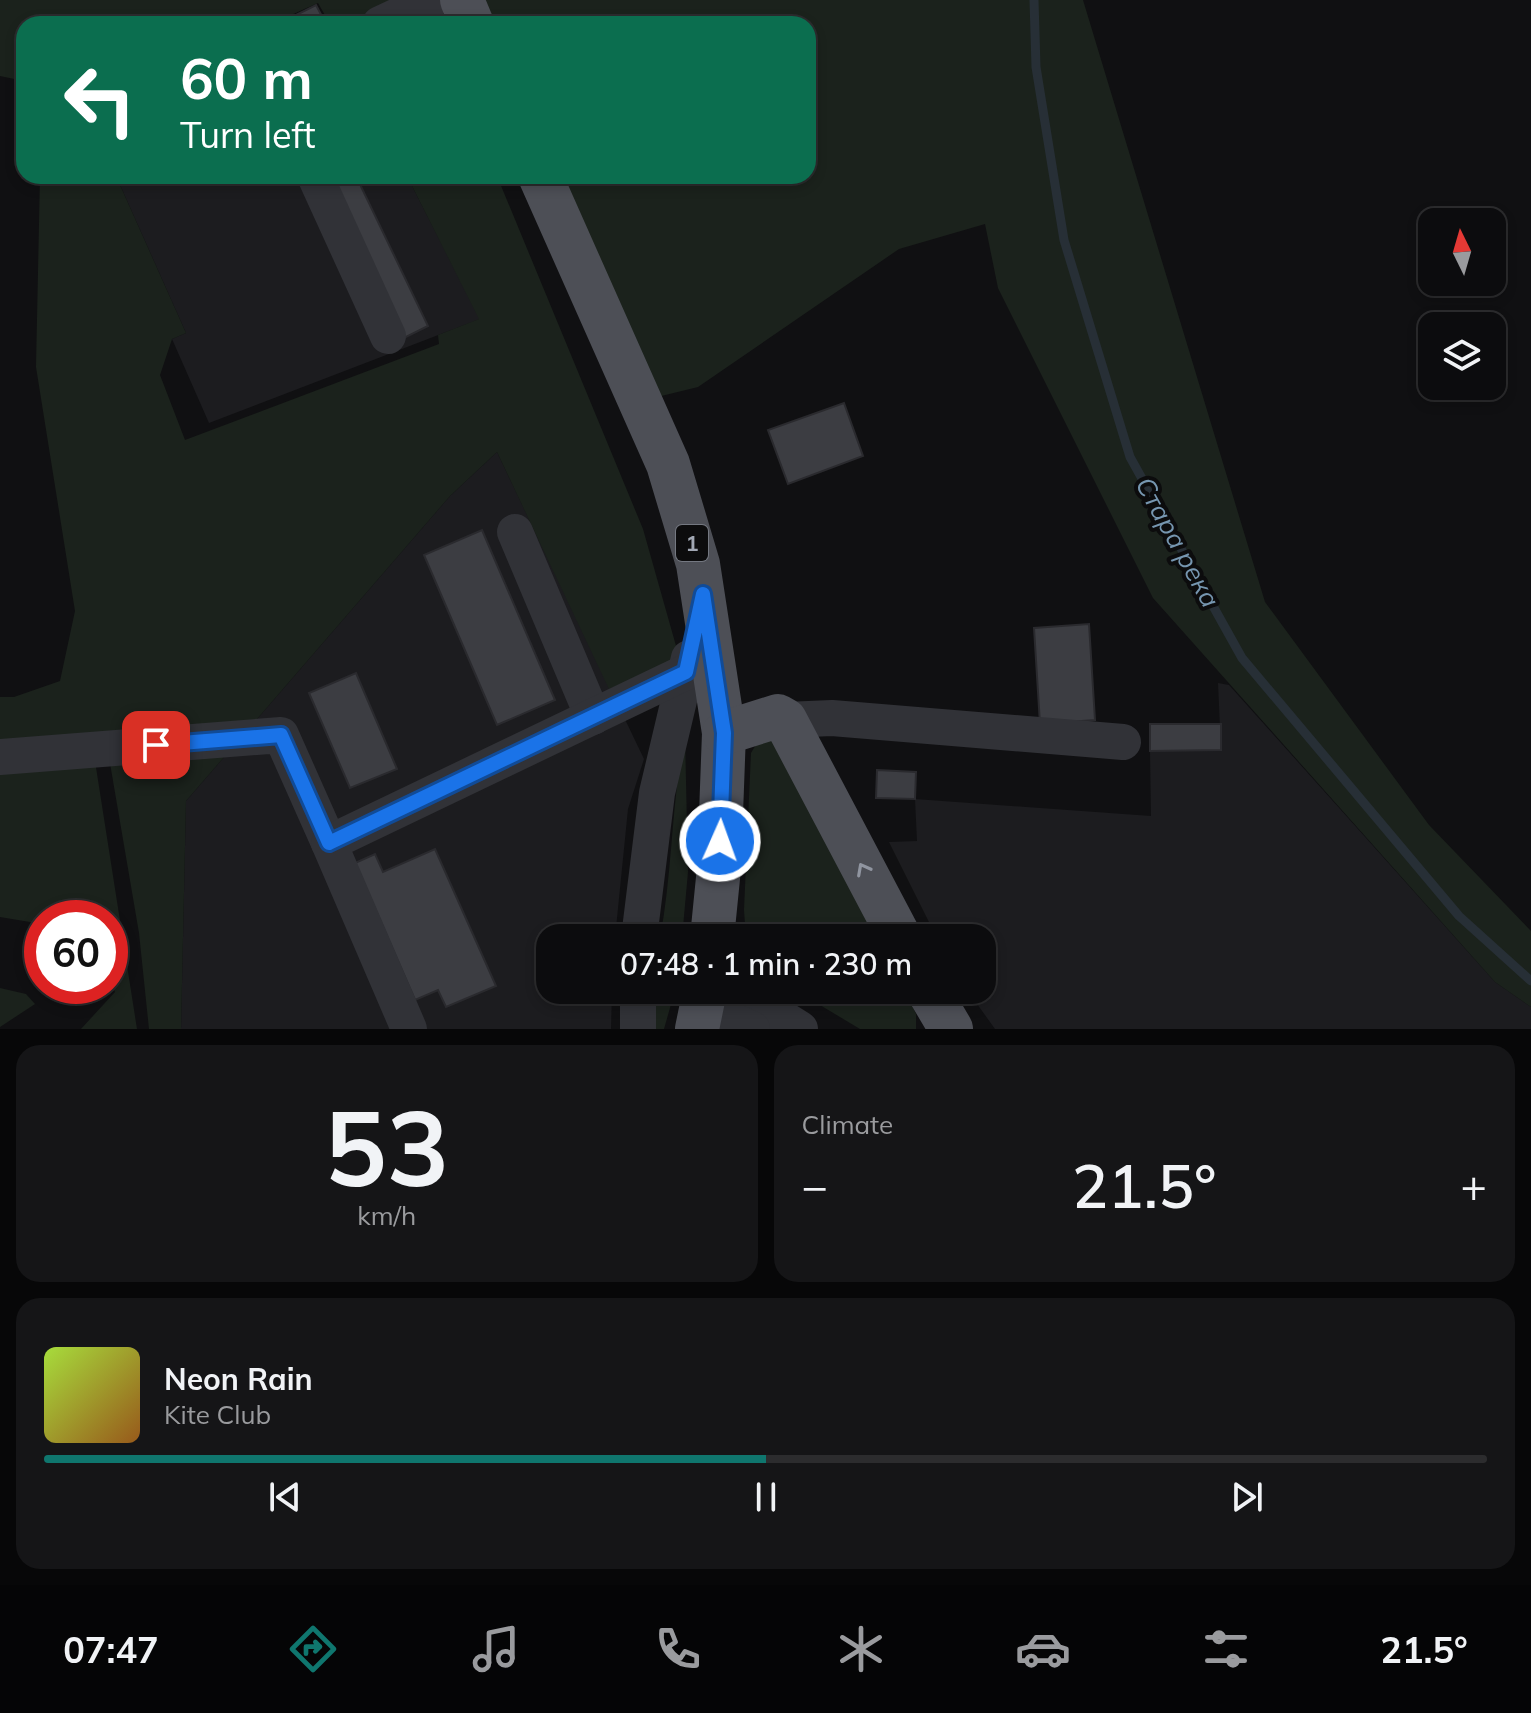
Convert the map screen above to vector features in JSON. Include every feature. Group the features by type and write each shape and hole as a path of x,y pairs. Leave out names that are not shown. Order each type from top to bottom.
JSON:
{"main road":[{"name":"1","path":"544,184 668,464 698,564 724,733 719,868 713,924"},
{"path":"724,733 778,716 785,720 893,924"}],"street":[{"path":"397,16 432,0"},
{"path":"319,184 388,336"},
{"path":"515,532 593,717"},
{"path":"641,924 657,793 703,594"},
{"path":"329,843 686,672"},
{"path":"785,720 832,718 1123,742"},
{"path":"0,757 281,735 409,1029"},
{"path":"638,1004 638,1029"},
{"path":"711,1004 752,1029"},
{"path":"711,1004 800,1029"}],"shaded area":[{"path":"0,0 411,0 378,16 325,16 318,3 289,16 16,16 16,79 0,76"},
{"path":"473,0 1083,0 1265,602 1429,825 1531,931 1531,1007 1495,982 1153,598 998,288 985,224 899,249 698,387 649,399 555,184 816,184 816,16 480,16"},
{"path":"40,184 120,184 186,333 172,339 160,375 185,440 439,344 438,335 479,319 411,184 500,184 643,529 680,660 609,689 497,452 450,496 186,801 181,1029 149,1029 139,933 105,734 0,743 0,697 14,697 60,681 75,611 36,367"},
{"path":"120,184 411,184 480,319 209,423 172,339 186,333"},
{"path":"497,452 644,759 628,809 616,924 536,924 536,1004 612,1004 611,1029 181,1029 186,801 450,496"},
{"path":"1218,683 1229,685 1495,982 1531,1007 1531,1029 995,1029 977,1004 996,1004 996,924 930,924 889,842 917,841 915,799 1151,816 1150,751 1221,750"},
{"path":"685,735 688,872 683,924 662,924 667,887"},
{"path":"774,737 873,924 745,924 751,753 760,738"},
{"path":"95,761 117,900 24,900 24,921 0,917 0,768"},
{"path":"128,972 137,1029 81,1029 104,1004 128,1004"},
{"path":"0,988 24,994 24,1004 35,1004 0,1027"},
{"path":"652,1004 671,1004 664,1029 655,1029"},
{"path":"818,1004 911,1004 916,1014 916,1029 860,1029"}],"building":[{"path":"316,5 322,16 294,16"},
{"path":"328,184 360,184 428,326 402,339"},
{"path":"844,403 863,456 788,484 768,430"},
{"path":"482,530 555,700 497,725 424,555"},
{"path":"1089,624 1095,720 1040,724 1034,628"},
{"path":"356,673 397,769 350,788 309,693"},
{"path":"1150,724 1221,724 1221,750 1150,751"},
{"path":"877,770 916,772 915,799 876,798"},
{"path":"435,849 496,986 446,1007 438,990 415,1000 355,863 375,854 383,872"}],"waterway":[{"name":"Стара река","path":"1034,0 1036,67 1064,240 1130,457 1242,658 1459,916 1531,981"}],"route":[{"path":"156,745 281,735 329,843 686,672 703,594 724,733 720,841"}]}
